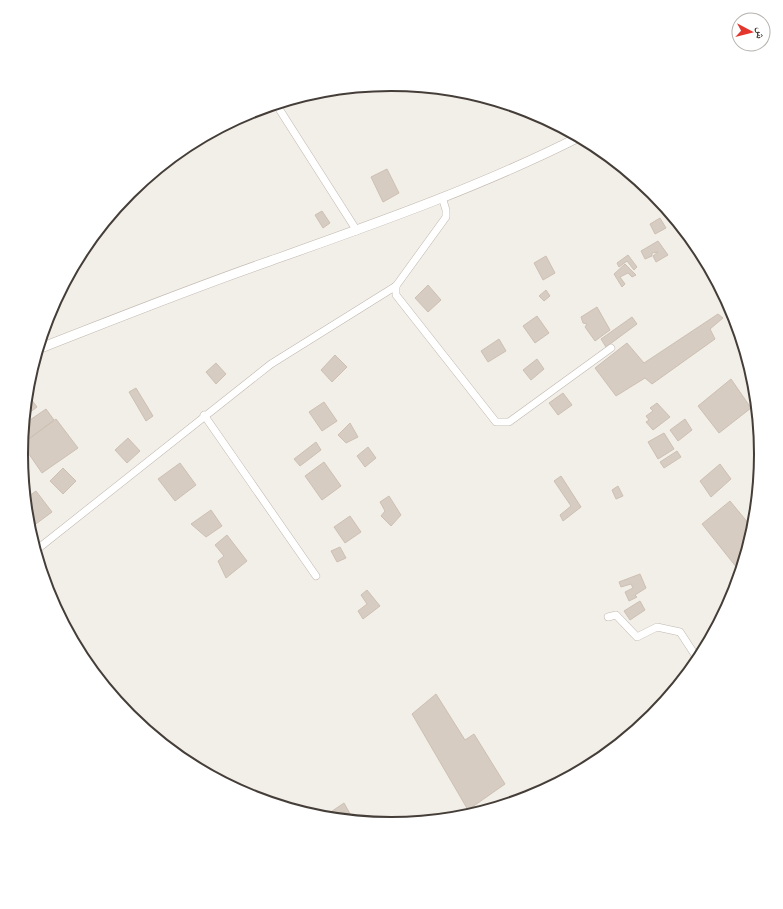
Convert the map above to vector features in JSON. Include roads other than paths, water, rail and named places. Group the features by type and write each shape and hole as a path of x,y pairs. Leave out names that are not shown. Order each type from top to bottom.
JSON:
{"street":[{"path":"279,109 357,231"},
{"path":"44,347 269,261 357,231 547,153 573,140"},
{"path":"40,547 270,364 396,286 446,217 446,210 442,197"},
{"path":"396,286 396,295 496,422 509,422 612,348"},
{"path":"204,415 316,576"},
{"path":"608,617 616,615 637,637 657,627 680,632 695,655"}]}
